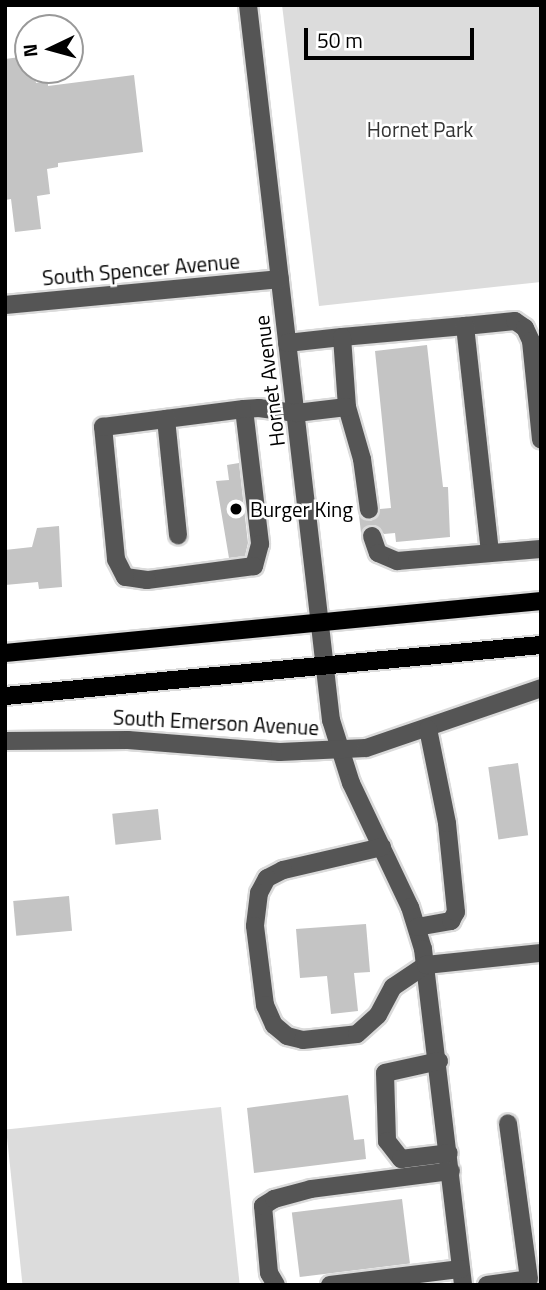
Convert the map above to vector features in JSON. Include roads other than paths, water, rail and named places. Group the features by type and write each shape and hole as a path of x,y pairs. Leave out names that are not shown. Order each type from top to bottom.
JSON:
{"main road":[{"path":"5,653 320,625 541,601"},
{"name":"South Emerson Avenue","path":"5,696 541,645"}],"street":[{"name":"Hornet Avenue","path":"248,5 331,720 339,750 382,847"},
{"name":"South Spencer Avenue","path":"5,304 280,279"},
{"path":"288,343 515,321 525,328 531,341 541,439"},
{"path":"465,326 490,552"},
{"path":"342,337 347,407 362,459 369,510"},
{"path":"244,410 260,544 254,566 244,570 147,580 125,578 116,559 103,426 244,410 296,414 347,407"},
{"path":"166,419 178,535"},
{"path":"372,536 378,553 397,561 541,549"},
{"name":"South Emerson Avenue","path":"5,741 100,739 280,752 339,750 379,746 541,688"},
{"path":"417,927 451,921 456,912 447,823 428,729"},
{"path":"330,1285 462,1277 426,965 417,927 382,847 284,870 267,878 259,893 255,926 265,1005 274,1025 288,1036 303,1040 357,1034 378,1015 393,986 426,965 541,953"},
{"path":"439,1061 385,1073 387,1141 401,1158 449,1162"},
{"path":"487,1285 529,1279 508,1123"},
{"path":"276,1285 269,1273 263,1206 274,1199 323,1187 449,1162"}],"place":[{"name":"Burger King","path":"236,509"}],"park label":[{"name":"Hornet Park","path":"420,129"}]}
